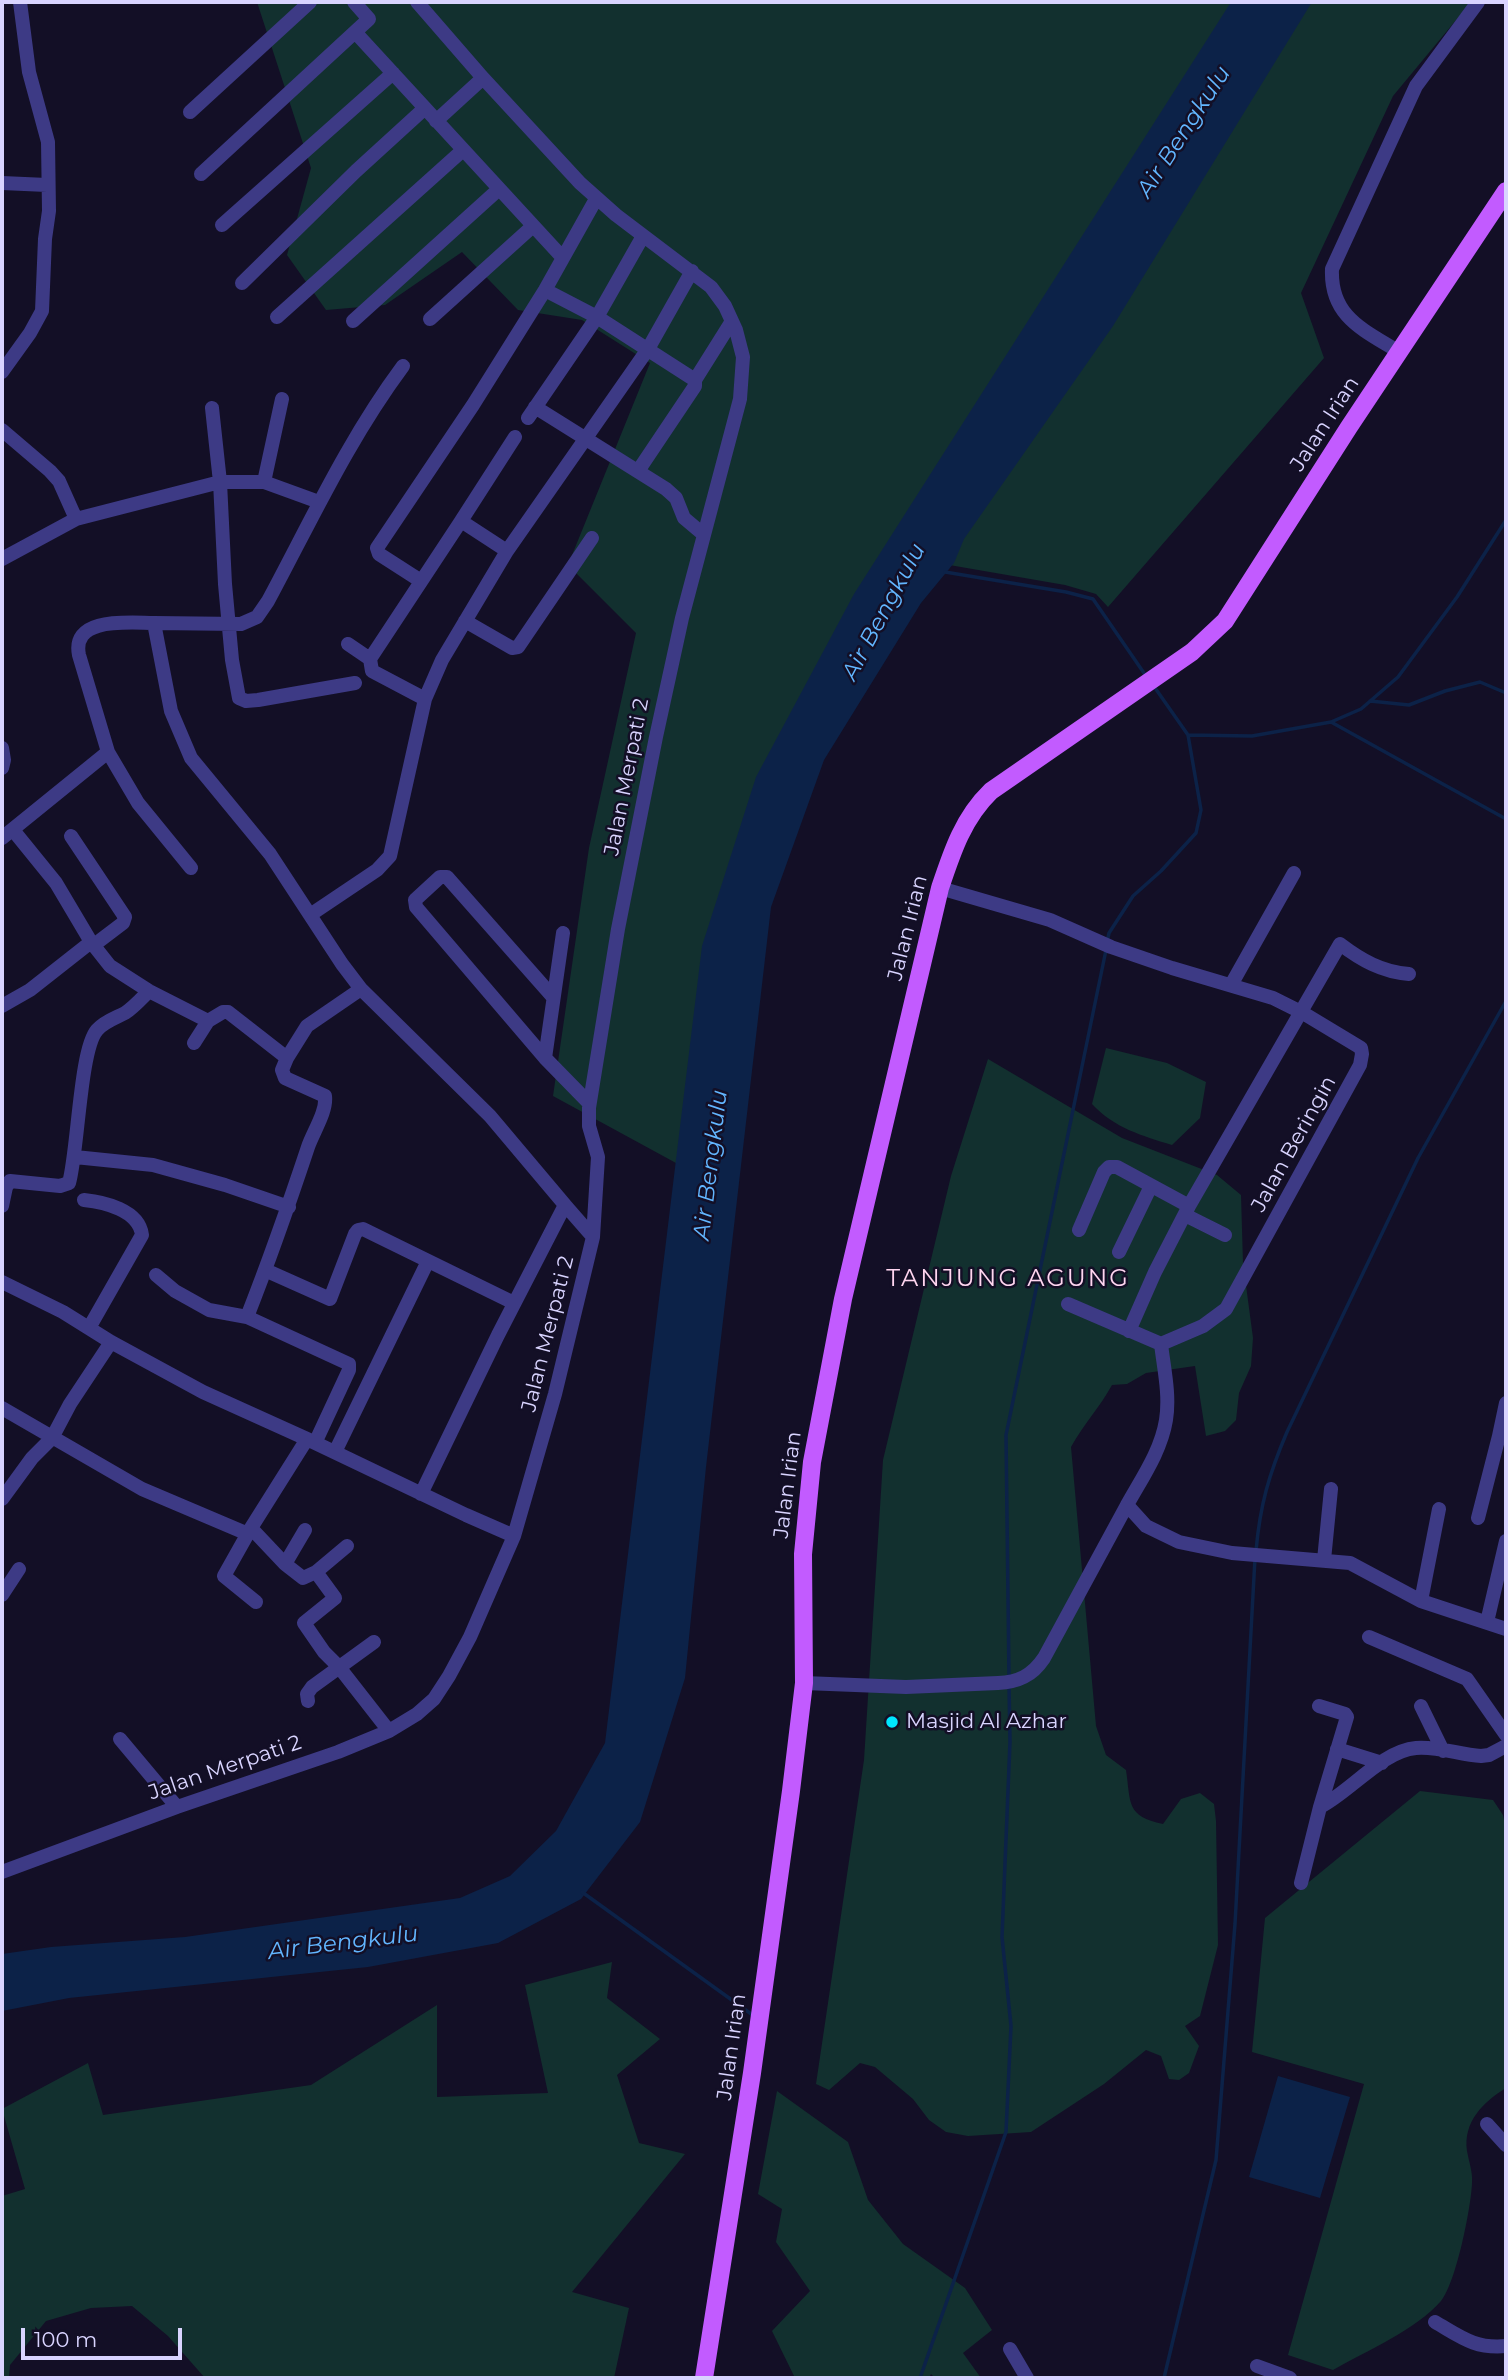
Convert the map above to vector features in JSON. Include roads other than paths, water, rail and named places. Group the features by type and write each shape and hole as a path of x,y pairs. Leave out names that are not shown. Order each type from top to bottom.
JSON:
{"main road":[{"name":"Jalan Irian","path":"704,2378 764,1994 804,1683 803,1555 807,1501 843,1299 940,888 962,830 979,802 1023,768 1192,652 1225,621 1506,191"}],"street":[{"path":"2,372 42,311 49,211 48,142 29,72 20,2"},
{"path":"190,112 310,2"},
{"path":"201,174 369,19 354,2"},
{"name":"Jalan Merpati 2","path":"2,1871 338,1752 389,1731 417,1714 442,1689 470,1637 514,1535 555,1395 593,1237 598,1167 589,1126 589,1103 618,929 656,737 682,618 740,399 743,375 740,341 718,296 692,271 596,199 557,160 418,2"},
{"path":"1399,352 1347,317 1332,288 1332,269 1416,86 1478,2"},
{"path":"355,32 563,258"},
{"path":"222,225 393,73"},
{"path":"436,121 483,78"},
{"path":"242,283 356,171 425,108"},
{"path":"276,317 463,150"},
{"path":"2,183 47,185"},
{"path":"353,321 499,189"},
{"path":"421,581 381,555 377,548 545,290 596,199"},
{"path":"430,319 533,226"},
{"path":"643,236 597,317 531,413 584,439 666,489 676,498 684,518 703,534"},
{"path":"310,915 377,870 390,856 425,699 438,667 508,551 648,349 692,271"},
{"path":"545,290 597,317 695,380"},
{"path":"638,471 695,386 695,380 732,321"},
{"path":"191,868 138,803 108,752 79,655 79,639 84,632 109,623 241,624 250,621 262,611 362,425 403,366"},
{"path":"264,482 282,399"},
{"path":"212,408 220,482 229,624 238,694 244,701 258,701 355,683"},
{"path":"2,430 59,481 76,519"},
{"path":"425,699 372,671 370,659 515,437"},
{"path":"2,559 76,519 220,482 264,482 319,502"},
{"path":"461,520 508,551"},
{"path":"465,621 512,648 518,647 592,538"},
{"path":"154,623 171,711 184,745 199,769 270,854 361,989 490,1116 593,1237"},
{"path":"348,644 370,659"},
{"path":"2,748 2,768"},
{"path":"108,752 7,834 56,883 93,944 110,966 149,991 208,1021"},
{"path":"2,1006 30,990 123,923 125,917 71,835"},
{"path":"1231,985 1294,873"},
{"path":"553,997 446,877 440,877 415,900 416,907 545,1058 589,1103"},
{"name":"Jalan Beringin","path":"940,888 1050,919 1106,944 1172,968 1273,998 1360,1048 1360,1065 1226,1309 1203,1326 1161,1344"},
{"path":"545,1058 563,933"},
{"path":"1129,1331 1187,1210 1340,944 1390,973 1409,974"},
{"path":"247,1317 326,1099 321,1093 285,1078 282,1070 307,1026 361,989"},
{"path":"2,1206 10,1181 66,1186 75,1157 80,1104 93,1035 102,1026 136,1005 149,991"},
{"path":"194,1044 208,1021 228,1012 287,1058"},
{"path":"75,1157 153,1166 225,1185 289,1207"},
{"path":"1079,1230 1104,1172 1109,1167 1117,1167 1225,1235"},
{"path":"1119,1252 1151,1186"},
{"path":"83,1200 120,1209 138,1224 142,1235 89,1328"},
{"path":"421,1494 565,1205"},
{"path":"265,1270 330,1299 355,1234 360,1229 514,1303"},
{"path":"335,1452 428,1261"},
{"path":"156,1275 175,1291 209,1310 247,1317 349,1364 349,1370 311,1441 249,1531 224,1576 256,1602"},
{"path":"2,1282 63,1312 111,1342 203,1392 514,1535"},
{"path":"804,1683 906,1687 1006,1683 1030,1674 1044,1658 1154,1454 1166,1419 1167,1387 1161,1344 1068,1304"},
{"path":"2,1499 32,1458 52,1438 70,1404 111,1342"},
{"path":"1478,1518 1503,1437 1506,1403"},
{"path":"2,1408 142,1489 249,1531 303,1578 316,1572 347,1546"},
{"path":"1324,1560 1331,1489"},
{"path":"1127,1505 1140,1521 1179,1542 1232,1553 1350,1563 1421,1601 1506,1629"},
{"path":"1421,1601 1439,1509"},
{"path":"285,1564 305,1530"},
{"path":"1487,1622 1506,1541"},
{"path":"2,1595 19,1569"},
{"path":"316,1572 335,1598 304,1623 324,1652 389,1731"},
{"path":"1369,1637 1467,1679 1506,1735"},
{"path":"308,1701 309,1690 374,1642"},
{"path":"1301,1884 1347,1716 1319,1706"},
{"path":"1421,1706 1443,1751"},
{"path":"120,1739 177,1807"},
{"path":"1320,1807 1382,1763 1409,1749 1485,1756 1506,1746"},
{"path":"1337,1749 1382,1763"},
{"path":"1487,2124 1506,2145"},
{"path":"1435,2322 1475,2344 1486,2347 1506,2346"},
{"path":"1010,2349 1027,2378"},
{"path":"1256,2366 1290,2378"}],"water":[{"name":"Air Bengkulu","path":"1231,2 1312,2 1113,326 964,539 954,563 921,603 824,760 771,907 706,1467 685,1678 640,1822 581,1899 498,1943 368,1967 69,1998 2,2011 2,1954 51,1947 185,1937 460,1898 510,1876 556,1831 605,1743 702,946 756,777 854,594"},
{"path":"1278,2076 1350,2097 1320,2198 1249,2177"}],"waterway":[{"path":"1331,722 1361,709 1398,677 1457,597 1506,520"},
{"path":"945,572 1093,599 1146,676"},
{"path":"1370,701 1409,705 1445,691 1480,682 1506,693"},
{"path":"1107,942 1109,933 1133,896 1161,871 1196,833 1201,810 1188,735 1153,685"},
{"path":"1188,735 1252,736 1331,722 1506,819"},
{"path":"1009,1678 1006,1435 1106,950"},
{"path":"1256,1551 1266,1490 1287,1432 1418,1158 1506,1001"},
{"path":"1164,2378 1216,2160 1235,1924 1255,1558"},
{"path":"920,2378 1006,2132 1011,2026 1002,1937 1010,1742 1009,1685"},
{"path":"582,1892 754,2016"}],"place":[{"name":"Masjid Al Azhar","path":"892,1722"}],"district":[{"name":"TANJUNG AGUNG","path":"1008,1279"}]}
